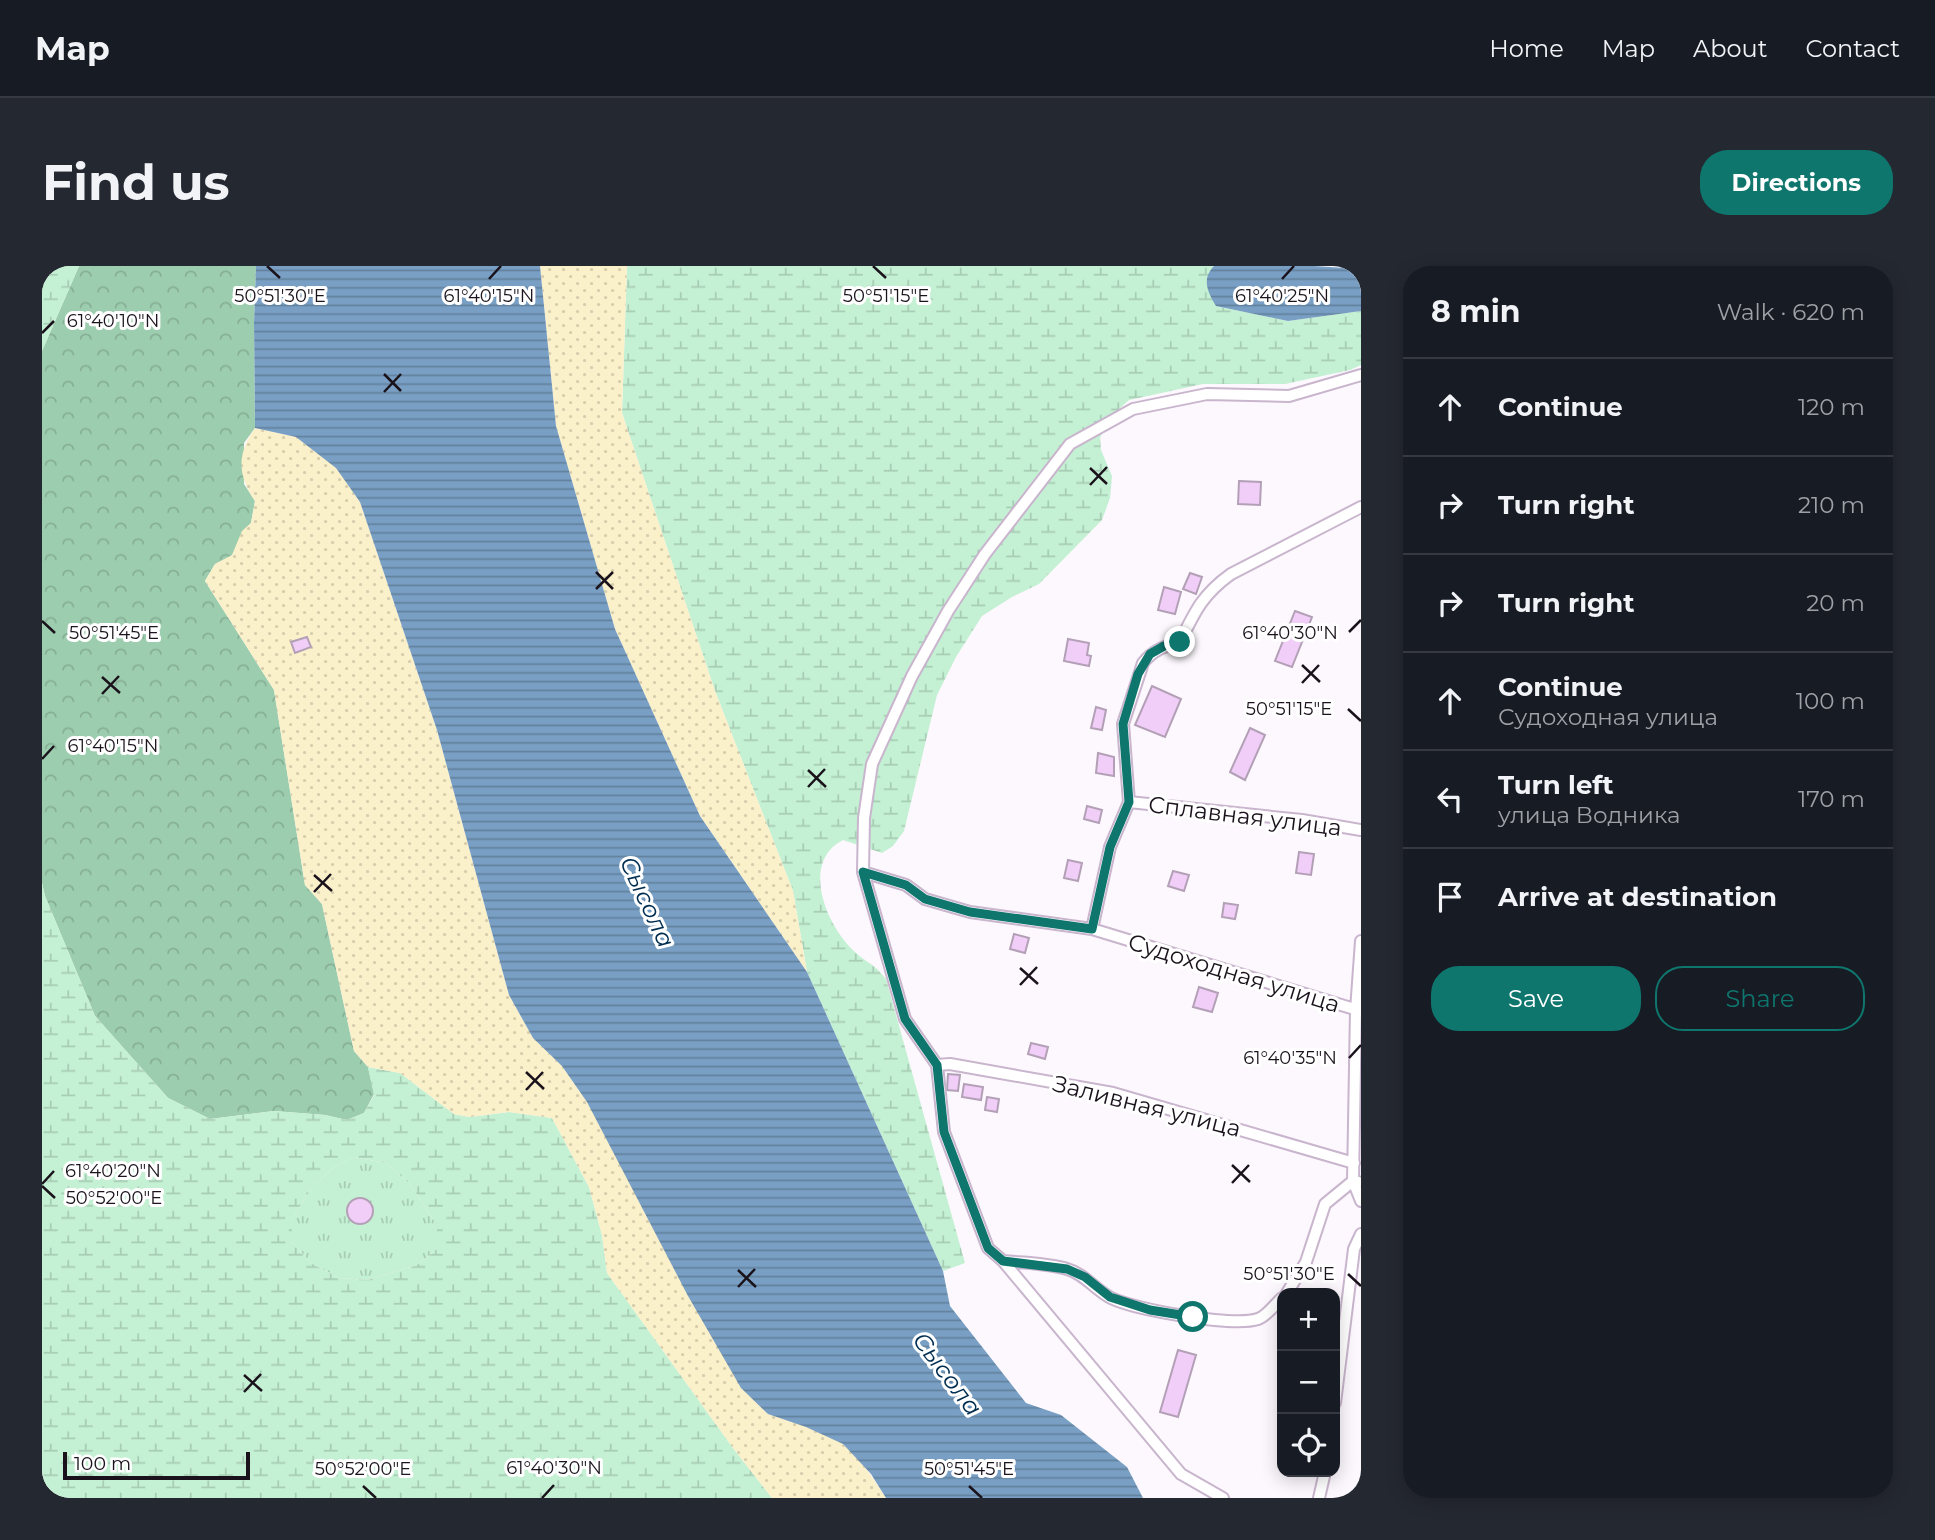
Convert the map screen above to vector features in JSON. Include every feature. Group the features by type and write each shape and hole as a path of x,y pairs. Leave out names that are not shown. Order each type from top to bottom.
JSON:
{"street":[{"path":"1223,1498 1181,1474 1003,1261 988,1248 944,1132 937,1065 905,1019 863,872 864,818 872,764 912,676 948,611 985,554 1070,444 1133,409 1207,394 1289,396 1361,375"},
{"path":"1092,929 1110,847 1129,802 1123,724 1143,663 1150,654 1164,646 1180,642 1198,604 1213,587 1231,574 1361,507"},
{"name":"Сплавная улица","path":"1129,802 1302,820 1361,830"},
{"name":"Судоходная улица","path":"863,872 906,885 925,899 970,912 1092,929 1359,1011"},
{"path":"1361,941 1354,1163 1361,1201"},
{"name":"Заливная улица","path":"937,1065 950,1064 1112,1093 1354,1163"},
{"path":"1290,1288 1306,1262 1325,1204 1357,1182"},
{"path":"1340,1362 1354,1249 1361,1234"},
{"path":"1003,1261 1067,1269 1085,1277 1110,1297 1150,1310 1193,1317 1242,1321 1260,1318 1277,1303"},
{"path":"1319,1498 1324,1477"}],"green space":[{"path":"42,266 79,266 42,351"},
{"path":"79,266 256,266 255,428 244,443 244,484 255,501 251,523 242,532 232,556 215,564 205,581 274,690 305,885 322,904 354,1051 368,1067 374,1094 364,1113 347,1120 325,1115 274,1111 210,1119 168,1098 95,1016 45,896 42,883 42,351"},
{"path":"627,266 1214,266 1209,272 1216,306 1288,321 1361,311 1361,365 1350,370 1285,384 1203,384 1129,400 1108,419 1100,438 1101,450 1112,476 1110,498 1102,520 1039,584 982,616 956,657 937,695 904,831 893,846 882,853 843,840 830,850 823,863 820,878 822,894 834,926 854,951 886,979 965,1263 943,1271 807,972 793,891 715,691 622,413"},
{"path":"42,883 95,1016 168,1098 210,1119 274,1111 325,1115 347,1120 364,1113 374,1095 368,1067 400,1073 454,1114 470,1117 509,1112 552,1118 589,1187 602,1235 607,1273 772,1498 42,1498","holes":["353,1157 386,1163 410,1184 437,1225 437,1249 417,1265 368,1280 339,1278 311,1263 292,1242 292,1219 313,1186 333,1168"]},
{"path":"353,1157 386,1163 410,1184 437,1225 437,1249 417,1265 368,1280 339,1278 311,1263 292,1242 292,1219 313,1186 333,1168"}],"sand":[{"path":"540,266 627,266 622,413 715,691 793,891 807,972 700,816 615,629 556,426"},
{"path":"255,428 296,437 337,468 360,502 437,730 509,995 533,1038 562,1066 587,1102 768,1414 819,1431 845,1446 862,1464 886,1498 772,1498 607,1273 602,1235 589,1187 552,1118 509,1112 470,1117 454,1114 400,1073 368,1067 354,1051 322,904 305,885 274,690 205,581 215,564 232,555 242,531 251,523 255,501 245,482 241,464 245,447"}],"water":[{"name":"Сысола","path":"256,266 540,266 556,426 615,629 700,816 807,972 943,1271 950,1306 1026,1403 1061,1415 1127,1467 1143,1498 886,1498 871,1474 843,1444 768,1414 741,1388 688,1296 587,1102 562,1066 533,1038 509,995 437,730 360,502 336,468 296,437 255,428"},
{"path":"1214,266 1361,269 1361,311 1288,321 1216,306 1208,291 1207,281"}],"building":[{"path":"1239,481 1261,482 1260,505 1238,504"},
{"path":"1190,573 1202,577 1196,594 1183,589"},
{"path":"1164,587 1181,592 1175,614 1158,610"},
{"path":"1295,611 1312,617 1292,667 1275,661"},
{"path":"307,637 311,647 295,653 291,642"},
{"path":"1068,639 1089,643 1089,666 1064,661"},
{"path":"1152,686 1181,699 1165,737 1135,725"},
{"path":"1096,707 1106,710 1102,730 1091,728"},
{"path":"1250,728 1265,735 1245,780 1230,772"},
{"path":"1098,753 1114,757 1114,776 1096,773"},
{"path":"1087,806 1102,810 1099,823 1084,819"},
{"path":"1299,852 1314,854 1311,875 1296,873"},
{"path":"1068,860 1082,863 1078,881 1064,878"},
{"path":"1173,871 1189,875 1184,891 1168,886"},
{"path":"1224,903 1238,905 1235,919 1222,917"},
{"path":"1014,934 1029,938 1025,953 1010,949"},
{"path":"1199,987 1218,993 1212,1012 1193,1007"},
{"path":"1031,1043 1048,1047 1045,1059 1028,1054"},
{"path":"948,1074 960,1075 958,1091 947,1090"},
{"path":"964,1084 983,1087 981,1100 962,1097"},
{"path":"987,1097 999,1099 997,1112 985,1110"},
{"path":"360,1198 369,1202 373,1211 369,1220 360,1224 351,1220 347,1211 351,1202"},
{"path":"1178,1350 1196,1355 1178,1417 1160,1412"}],"route":[{"path":"1180,642 1164,646 1150,654 1138,674 1123,724 1129,802 1110,847 1092,929 970,912 925,899 906,885 863,872 905,1019 937,1065 944,1132 988,1248 1003,1261 1067,1269 1085,1277 1110,1297 1150,1310 1193,1317"}]}
